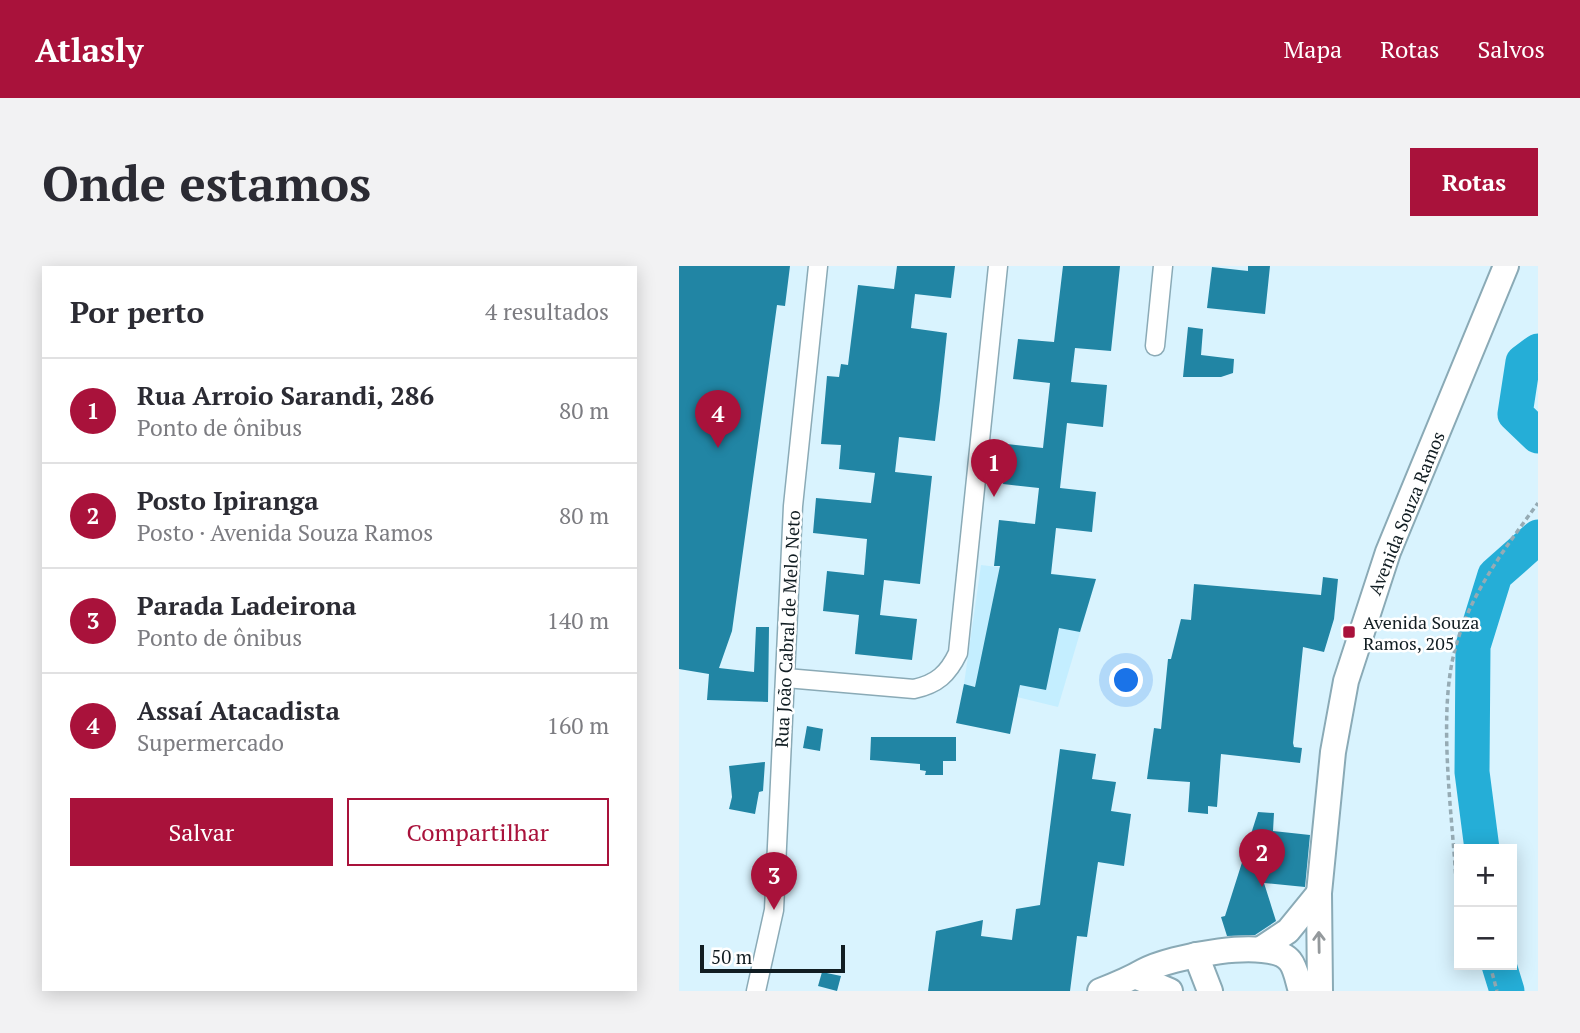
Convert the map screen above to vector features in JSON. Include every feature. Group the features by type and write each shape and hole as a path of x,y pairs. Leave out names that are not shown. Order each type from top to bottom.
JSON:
{"street":[{"name":"Rua João Cabral de Melo Neto","path":"756,991 774,910 793,506 818,266"},
{"path":"786,678 914,689 930,686 946,675 953,665 958,653 998,266"},
{"path":"1155,346 1163,266"},
{"name":"Avenida Souza Ramos","path":"1320,991 1319,893 1333,752 1357,638 1388,552 1506,266"},
{"path":"1261,949 1295,924 1319,893"},
{"path":"1100,991 1136,977 1144,971 1196,955 1261,949 1280,952 1291,961 1301,991"},
{"path":"1196,955 1210,991"},
{"path":"1136,977 1170,991"}],"path":[{"path":"1454,847 1447,732 1455,648 1473,601 1493,567 1538,503"},
{"path":"1491,970 1497,991"}],"shaded area":[{"path":"981,565 1096,579 1058,707 964,684"}],"building":[{"path":"679,266 790,266 785,306 777,305 732,631 719,668 754,672 756,627 769,627 768,702 707,700 709,674 679,669"},
{"path":"897,266 955,266 951,298 915,294 911,328 947,333 940,400 935,441 899,437 895,472 932,476 920,584 884,580 880,615 917,619 912,660 855,654 859,615 823,611 827,571 864,575 867,539 813,533 816,498 871,503 875,473 839,469 841,445 821,444 827,376 839,377 841,364 848,365 858,285 894,289"},
{"path":"1063,266 1120,266 1111,351 1075,348 1071,382 1107,385 1103,427 1067,423 1060,488 1096,492 1092,532 1056,528 1051,574 1096,579 1080,632 1059,628 1046,690 1020,685 1010,734 956,723 964,684 975,687 1000,566 994,566 999,520 1035,524 1039,488 1003,484 1007,444 1043,448 1050,383 1013,379 1018,339 1054,342"},
{"path":"1248,266 1270,266 1265,314 1207,308 1212,267 1248,271"},
{"path":"1188,327 1203,329 1201,355 1234,359 1233,373 1221,377 1183,377"},
{"path":"1323,577 1338,579 1334,619 1324,652 1303,647 1293,743 1294,747 1302,748 1300,763 1221,754 1217,807 1208,806 1208,814 1188,812 1190,782 1147,779 1154,728 1161,729 1168,659 1171,659 1181,619 1191,620 1194,584 1321,595"},
{"path":"807,726 823,729 820,751 803,748"},
{"path":"871,737 956,737 956,761 943,761 943,775 925,775 926,771 920,770 920,764 870,760"},
{"path":"1060,749 1096,754 1092,779 1116,782 1111,811 1131,814 1124,866 1098,862 1087,937 1077,936 1070,991 928,991 936,931 983,920 981,936 1012,940 1016,909 1040,905"},
{"path":"765,762 763,791 759,792 755,814 729,809 732,797 729,766"},
{"path":"1258,812 1274,813 1273,831 1310,835 1305,887 1264,883 1276,921 1255,935 1227,936 1221,917 1225,916"},
{"path":"822,972 841,976 837,991 818,986"}],"waterway":[{"path":"1538,351 1523,362 1515,414 1538,436"},
{"path":"1481,844 1472,772 1473,646 1495,575 1538,537"},
{"path":"1501,970 1507,991"}],"place":[{"name":"Assaí Atacadista","path":"718,448"},
{"name":"Rua Arroio Sarandi, 286","path":"994,497"},
{"name":"Avenida Souza Ramos, 205","path":"1349,632"},
{"name":"Posto Ipiranga","path":"1262,887"},
{"name":"Parada Ladeirona","path":"774,910"}]}
